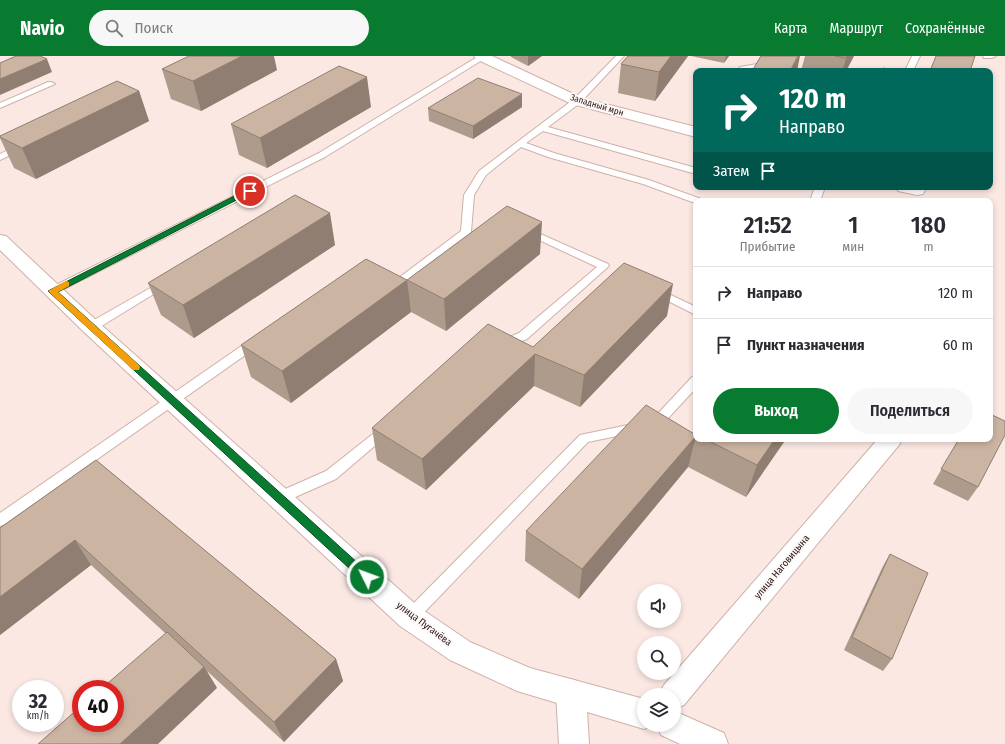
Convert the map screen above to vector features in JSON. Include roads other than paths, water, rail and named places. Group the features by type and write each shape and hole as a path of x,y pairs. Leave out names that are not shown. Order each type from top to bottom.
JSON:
{"street":[{"name":"Западный мрн","path":"482,56 577,101 693,131"},
{"name":"улица Пугачёва","path":"0,240 90,327 172,399 410,617 460,652 527,681 637,712"},
{"name":"улица Наговицына","path":"680,688 888,442"},
{"path":"571,693 574,744"},
{"path":"681,729 713,744"}],"lane":[{"path":"52,291 322,155 482,56"},
{"path":"380,286 394,286 470,232 469,195 482,173 577,101 620,56"},
{"path":"749,68 782,62 786,56"},
{"path":"910,68 916,56"},
{"path":"987,56 992,56"},
{"path":"0,106 51,84"},
{"path":"541,128 693,170"},
{"path":"0,157 28,144"},
{"path":"520,144 551,155 646,182 693,199"},
{"path":"490,350 523,336 608,268 528,231 513,231"},
{"path":"90,327 172,278"},
{"path":"646,287 693,310"},
{"path":"0,520 267,334"},
{"path":"410,617 584,438 656,424 693,383"},
{"path":"279,498 331,475 396,420"}]}
